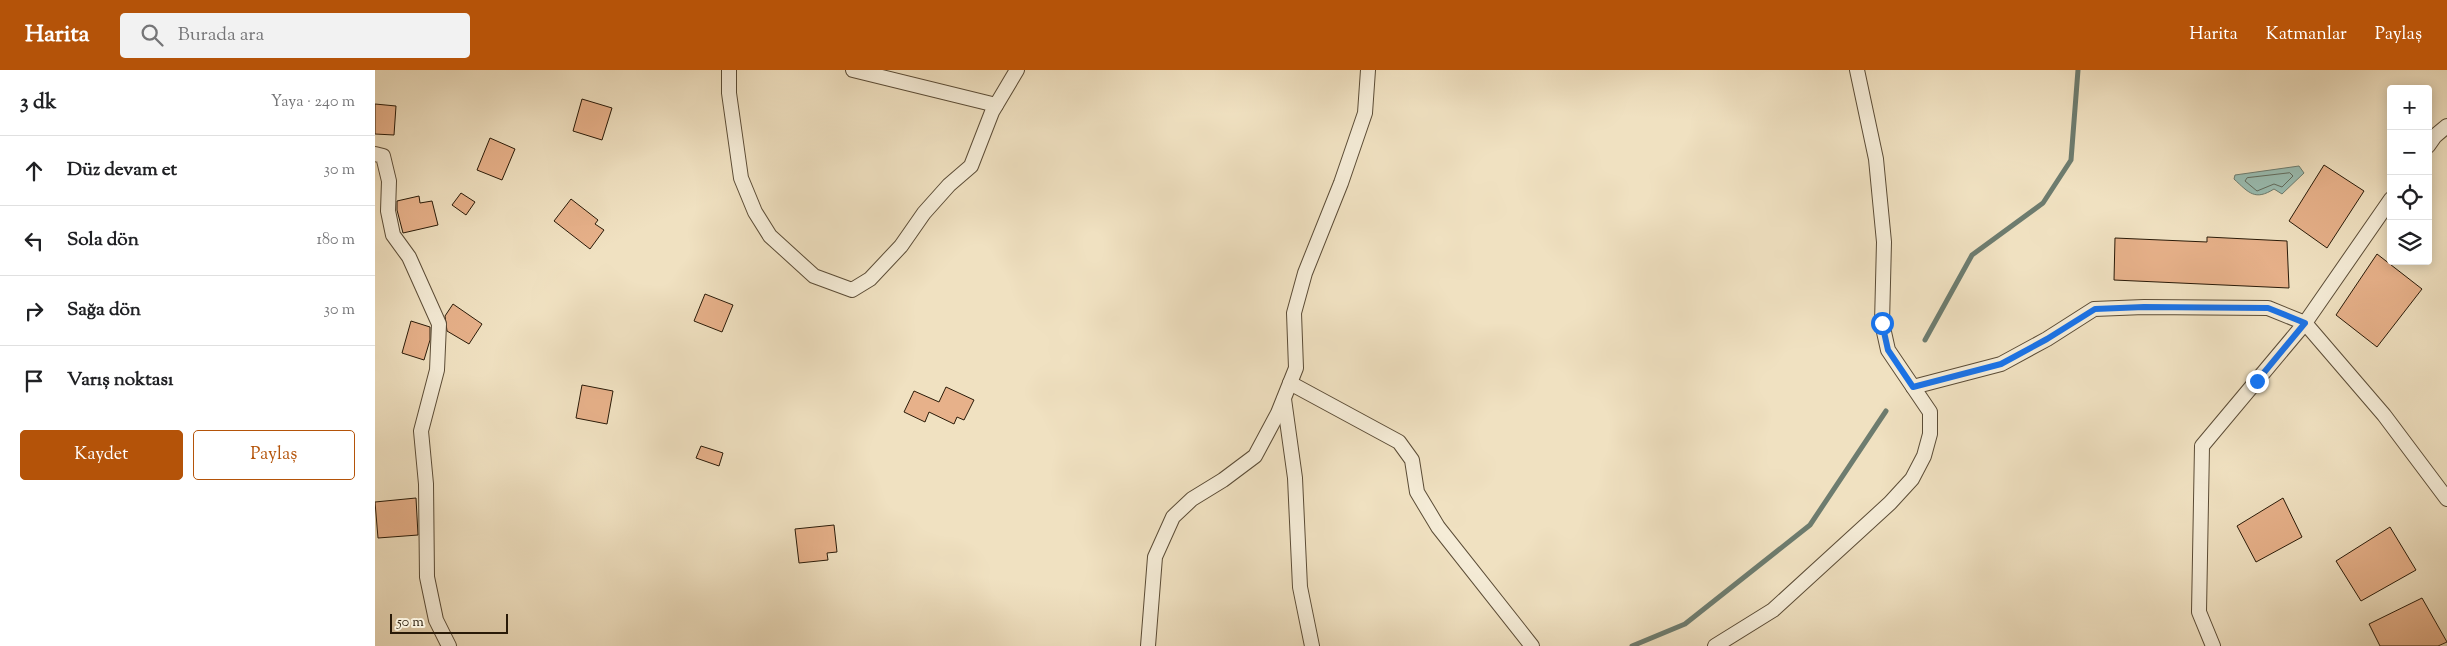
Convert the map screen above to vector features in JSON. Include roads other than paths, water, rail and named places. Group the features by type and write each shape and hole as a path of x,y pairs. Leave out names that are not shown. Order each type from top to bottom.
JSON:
{"street":[{"path":"729,70 729,93 741,178 755,212 769,236 814,276 852,290 869,279 901,246 930,206 949,185 971,166 996,105 1017,70"},
{"path":"853,70 996,105"},
{"path":"1148,646 1155,557 1173,517 1192,500 1255,456 1297,368 1294,313 1305,273 1341,184 1365,113 1368,70"},
{"path":"1715,646 1773,610 1865,526 1912,479 1924,456 1930,434 1930,412 1888,350 1882,323 1885,242 1877,159 1857,70"},
{"path":"2432,140 2447,126"},
{"path":"375,154 383,156 389,181 388,211 393,235 409,257 439,324 437,370 421,430 426,484 427,578 436,620 449,646"},
{"path":"2213,646 2199,612 2202,446 2305,323 2387,205"},
{"path":"1913,387 2001,364 2047,339 2095,309 2144,307 2268,308 2305,323 2384,414 2447,499"},
{"path":"1290,383 1399,442 1412,460 1417,492 1439,527 1532,646"},
{"path":"1284,398 1295,478 1300,587 1312,646"}],"water":[{"path":"2299,166 2304,173 2282,194 2274,189 2267,193 2253,194 2234,179 2235,175"}],"waterway":[{"path":"1925,340 1972,255 2043,203 2071,160 2078,70"},
{"path":"1632,646 1685,624 1810,525 1886,411"}]}
